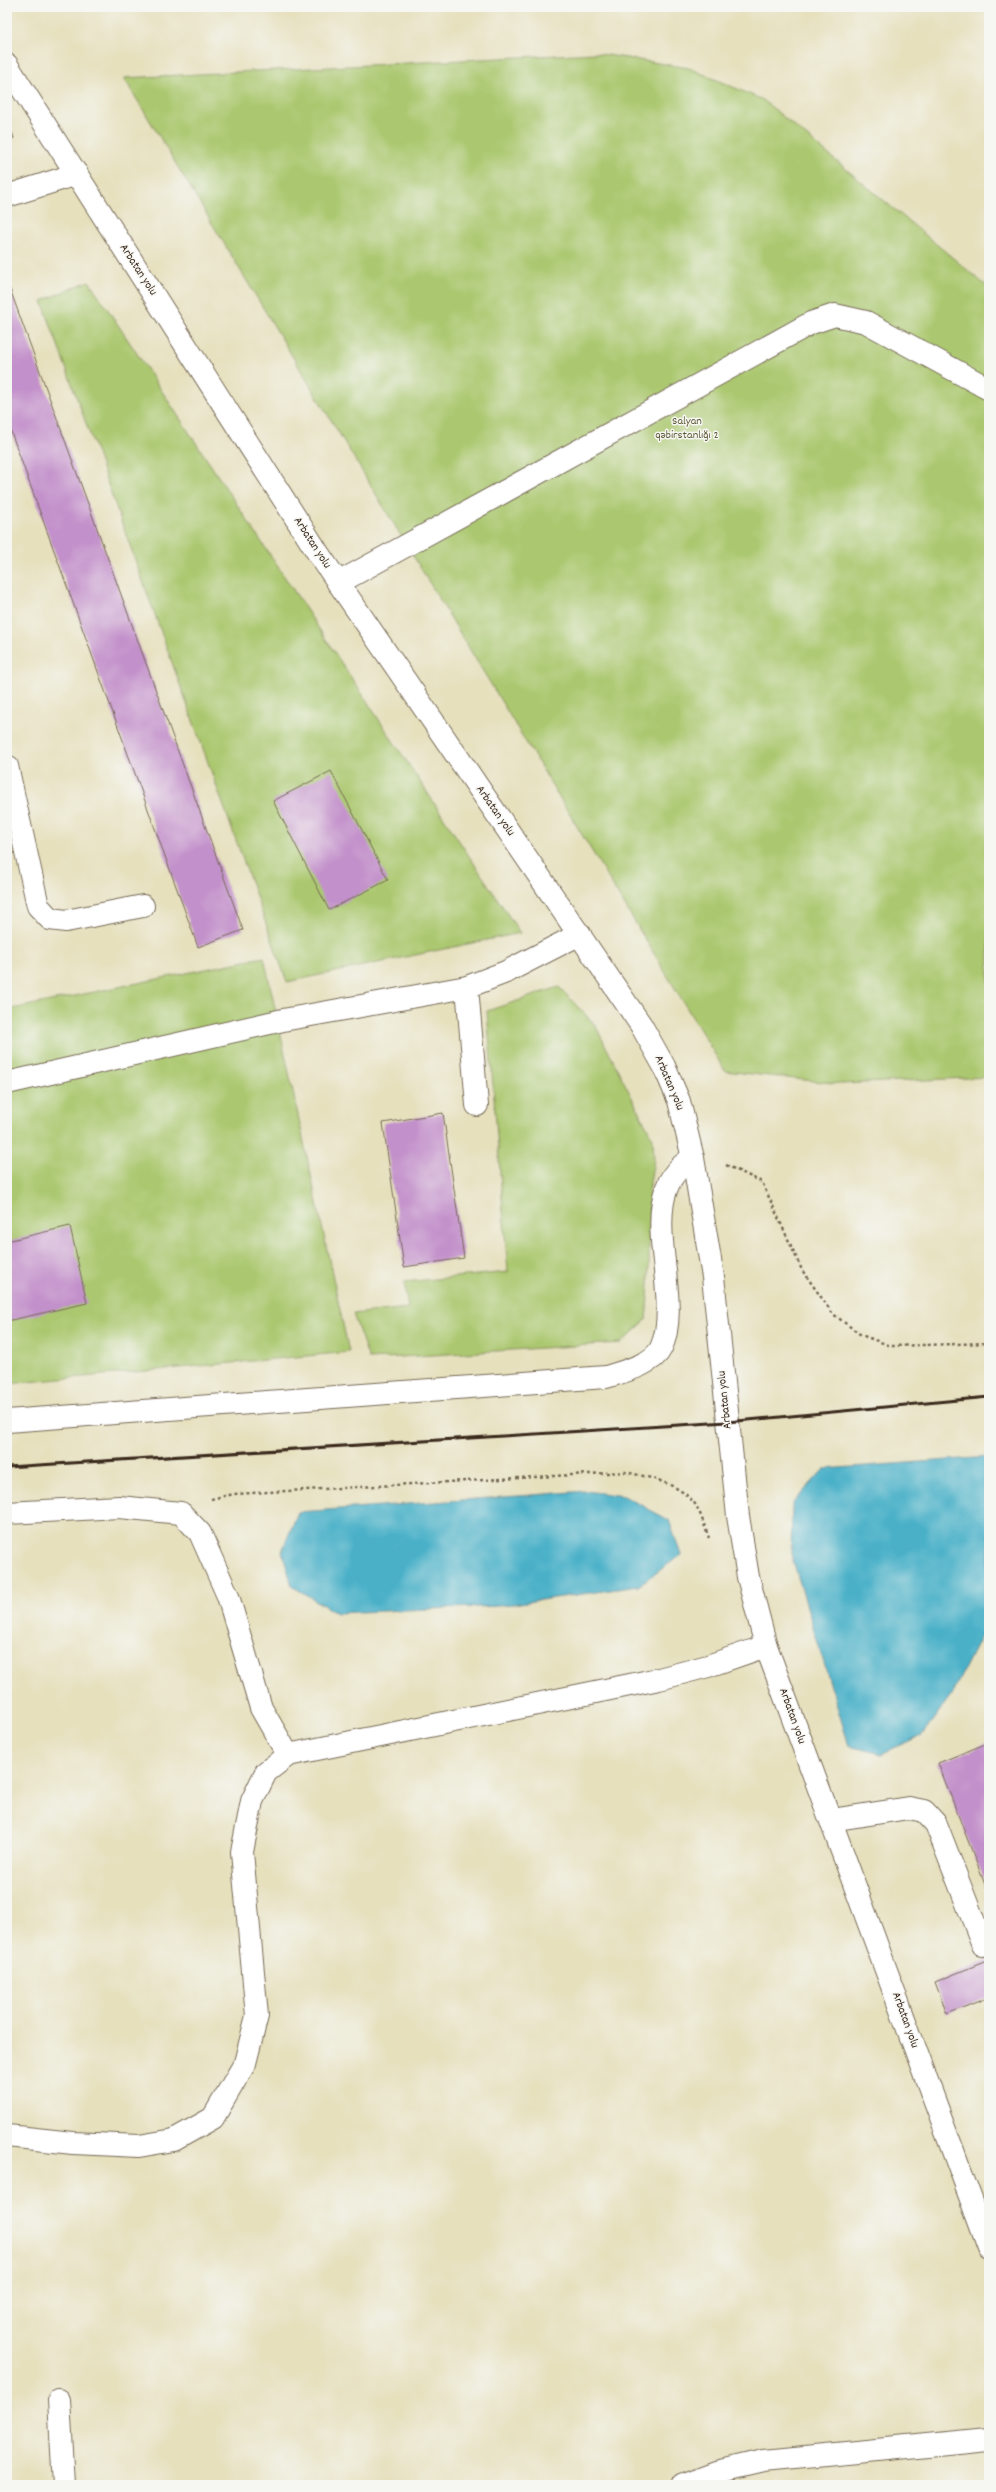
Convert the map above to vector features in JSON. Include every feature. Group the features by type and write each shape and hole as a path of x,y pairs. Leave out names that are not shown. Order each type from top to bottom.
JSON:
{"street":[{"name":"Arbatan yolu","path":"7,65 338,583 642,1025 664,1066 679,1102 694,1158 713,1277 738,1516 748,1577 766,1646 989,2248"},
{"path":"7,196 76,174"},
{"path":"338,583 811,323 835,315 866,322 989,389"},
{"path":"7,766 38,906 50,919 66,920 143,906"},
{"path":"7,1083 283,1020 467,987 506,972 580,934"},
{"path":"467,987 477,1105"},
{"path":"7,1421 606,1377 638,1368 660,1349 668,1314 662,1231 663,1199 671,1178 682,1164 694,1158"},
{"path":"7,1513 119,1507 181,1513 200,1533 228,1596 261,1708 288,1755"},
{"path":"7,2136 73,2143 138,2146 174,2140 213,2118 245,2063 257,2016 242,1852 252,1801 266,1772 288,1755 659,1679 708,1666 766,1646"},
{"path":"831,1820 909,1808 924,1811 936,1824 983,1945"},
{"path":"59,2400 64,2485"},
{"path":"682,2485 717,2472 764,2461 989,2439"}],"path":[{"path":"694,1158 732,1166 762,1182 802,1270 833,1314 861,1336 891,1346 989,1342"},
{"path":"181,1513 202,1502 234,1494 625,1472 655,1478 682,1492 695,1504 711,1544"}],"green space":[{"name":"Salyan qəbirstanlığı 2","path":"595,53 689,68 763,100 989,288 989,1077 841,1084 725,1071 124,78"},
{"path":"89,281 520,933 287,982 42,301"},
{"path":"264,957 349,1352 7,1384 7,1010"},
{"path":"559,987 595,1025 653,1139 654,1160 649,1189 649,1285 646,1320 621,1343 369,1359 353,1314 408,1308 404,1282 508,1272 487,1011"}],"water":[{"path":"989,1457 989,1620 952,1694 922,1735 881,1754 849,1746 791,1554 792,1504 824,1469"},
{"path":"586,1491 624,1496 669,1520 681,1555 638,1586 499,1606 336,1613 292,1586 282,1551 298,1512"}],"building":[{"path":"7,120 14,138 7,141"},
{"path":"7,281 243,930 198,947 7,421"},
{"path":"331,771 388,880 329,910 273,801"},
{"path":"443,1113 464,1258 404,1267 383,1123"},
{"path":"70,1226 87,1303 7,1321 7,1241"},
{"path":"985,1744 989,1754 989,1895 938,1763"},
{"path":"989,1960 989,1997 947,2014 935,1982"}],"railway":[{"path":"7,1467 727,1422 989,1397"}]}
